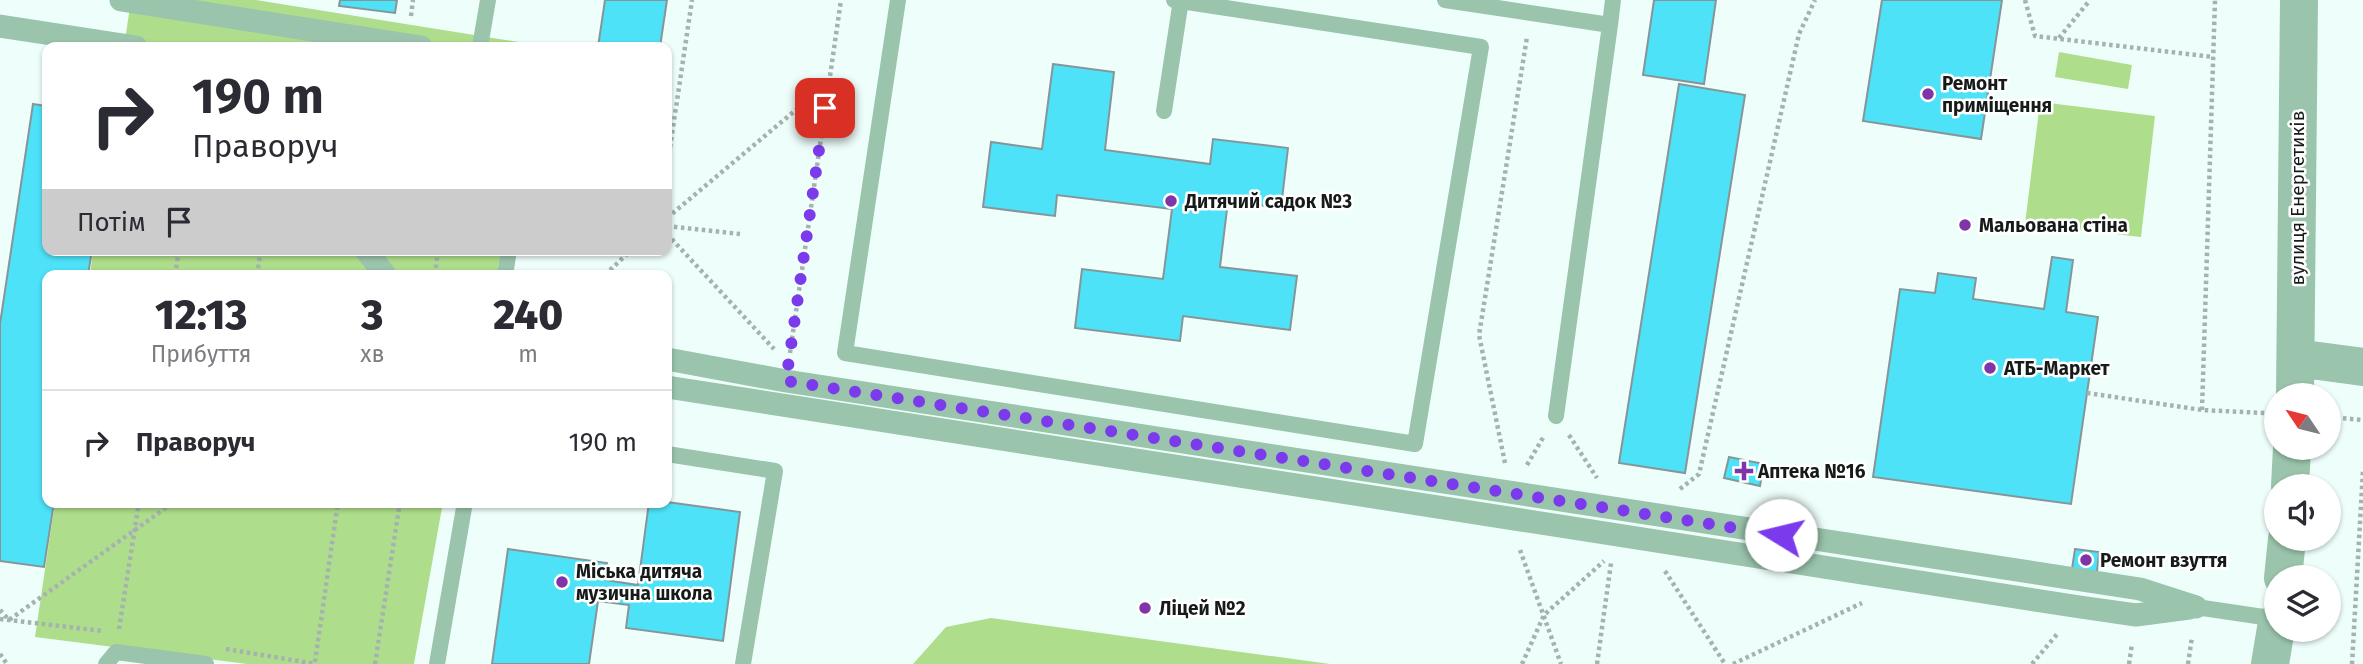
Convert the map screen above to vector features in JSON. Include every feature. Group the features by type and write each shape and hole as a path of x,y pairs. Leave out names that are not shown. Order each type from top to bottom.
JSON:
{"street":[{"path":"121,0 389,42"},
{"name":"вулиця Енергетиків","path":"2295,383 2299,0"},
{"path":"0,26 104,42"},
{"path":"371,256 381,270"},
{"path":"2296,358 2363,367"},
{"path":"672,360 788,373 1648,515 2140,589 2196,607"},
{"path":"672,388 2136,615 2196,607"},
{"path":"2270,664 2274,642"}],"lane":[{"path":"481,42 488,0"},
{"path":"898,0 845,353 1415,444 1481,47 1179,0 1164,111"},
{"path":"1445,0 1610,24"},
{"path":"1556,416 1613,0"},
{"path":"672,455 775,471 743,664"},
{"path":"437,664 464,508"},
{"path":"2196,607 2264,619"},
{"path":"111,658 206,664"}],"path":[{"path":"672,134 692,0"},
{"path":"788,373 841,0"},
{"path":"1648,515 1699,474 1799,34 1815,0"},
{"path":"2025,0 2035,36 2213,57"},
{"path":"2059,39 2090,0"},
{"path":"2202,410 2215,0"},
{"path":"1511,493 1479,335 1531,13"},
{"path":"672,214 829,83"},
{"path":"672,227 740,234"},
{"path":"672,240 788,373"},
{"path":"610,270 625,256"},
{"path":"2087,393 2202,410 2264,413"},
{"path":"1511,493 1556,416 1619,510"},
{"path":"2342,418 2363,420"},
{"path":"2352,664 2363,470"},
{"path":"111,658 138,508"},
{"path":"0,610 9,620 165,508"},
{"path":"316,664 337,508"},
{"path":"375,664 399,508"},
{"path":"1508,518 1561,664"},
{"path":"1645,540 1726,664"},
{"path":"1522,664 1544,615 1612,553 1597,664"},
{"path":"1733,664 1909,581"},
{"path":"0,654 7,664"}],"green space":[{"path":"131,0 256,0 518,42 125,42"},
{"path":"2059,52 2132,65 2128,89 2055,77"},
{"path":"2040,102 2155,116 2141,237 2025,224"},
{"path":"92,256 500,256 498,270 91,270"},
{"path":"54,508 442,508 414,664 247,664 35,637"},
{"path":"991,618 1330,664 913,664 946,627"}],"building":[{"path":"340,0 397,0 395,13 339,6"},
{"path":"605,0 667,0 661,42 599,42"},
{"path":"1654,0 1716,0 1704,84 1643,75"},
{"name":"Ремонт приміщення","path":"1882,0 2002,0 1981,139 1863,121"},
{"path":"1053,64 1114,72 1105,150 1210,164 1213,139 1288,148 1281,208 1228,201 1220,267 1297,276 1290,330 1183,316 1180,341 1075,328 1082,269 1163,279 1172,209 1057,195 1055,216 983,207 991,142 1042,149"},
{"path":"1679,84 1745,95 1685,473 1619,463"},
{"path":"33,104 42,105 42,256 91,256 89,270 42,270 42,508 53,508 44,567 0,561 0,324"},
{"name":"АТБ-Маркет","path":"2052,257 2073,260 2066,312 2098,317 2071,504 1873,477 1900,289 1935,293 1938,273 1976,278 1973,299 2044,309"},
{"name":"Аптека №16","path":"1729,457 1764,464 1760,486 1724,478"},
{"name":"Міська дитяча музична школа","path":"672,503 740,512 723,641 626,628 629,605 598,601 589,664 492,664 508,549 607,563 605,580 638,585 648,508 672,508"},
{"name":"Ремонт взуття","path":"2075,549 2099,552 2097,572 2072,569"}],"place":[{"name":"Ремонт приміщення","path":"1928,94"},
{"name":"Дитячий садок №3","path":"1171,201"},
{"name":"Мальована стіна","path":"1965,225"},
{"name":"АТБ-Маркет","path":"1990,368"},
{"name":"Аптека №16","path":"1744,471"},
{"name":"Ремонт взуття","path":"2086,560"},
{"name":"Міська дитяча музична школа","path":"562,582"},
{"name":"Ліцей №2","path":"1145,608"}],"route":[{"path":"825,108 786,381 1781,535"}]}
